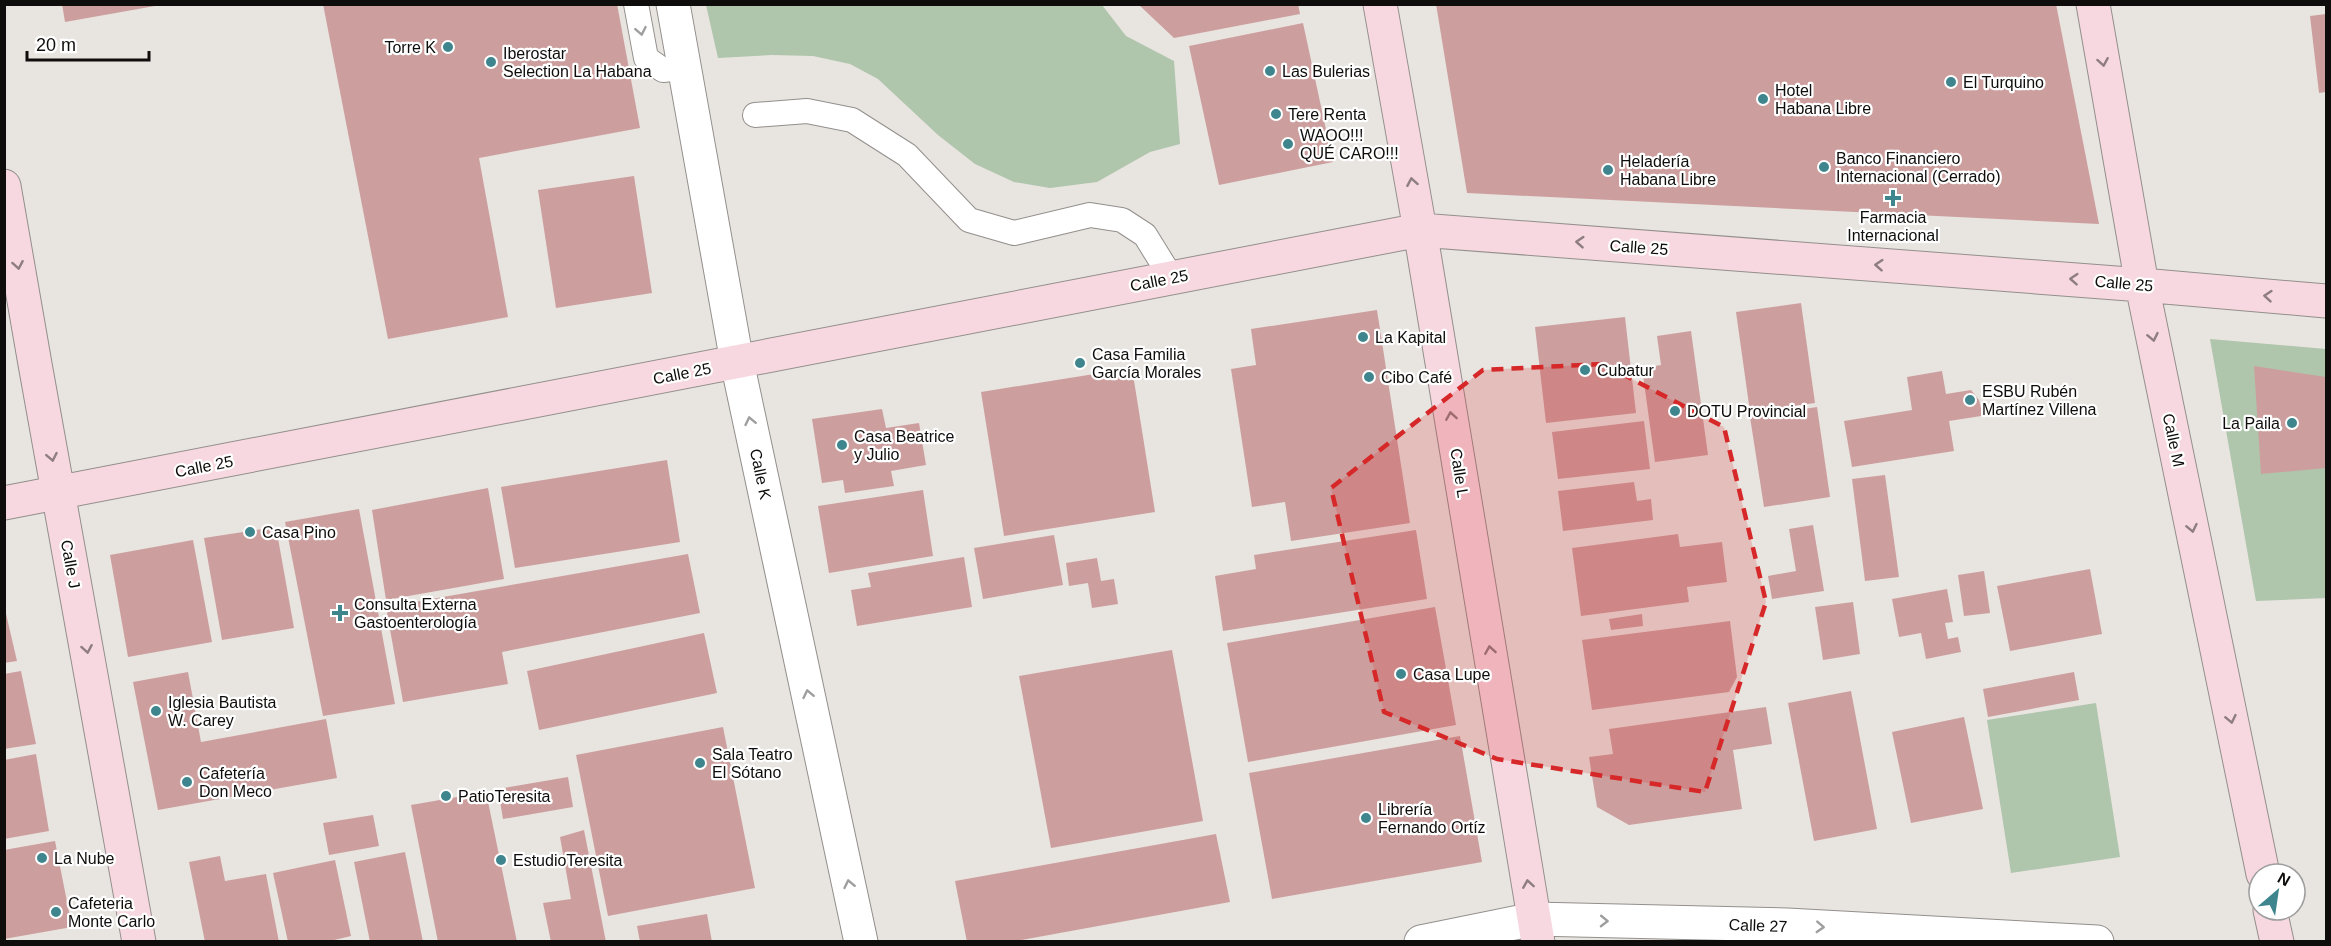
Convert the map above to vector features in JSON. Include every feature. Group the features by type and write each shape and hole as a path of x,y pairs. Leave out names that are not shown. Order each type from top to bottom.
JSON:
{"street":[{"name":"Calle K","path":"673,4 737,362 861,942"},
{"name":"Calle L","path":"1380,4 1420,230 1536,930"},
{"name":"Calle M","path":"2093,4 2142,285 2261,862"},
{"name":"Calle J","path":"4,186 140,942"},
{"name":"Calle 25","path":"4,503 1420,230 2326,301"},
{"path":"2273,922 2277,942"},
{"name":"Calle 27","path":"1422,942 1536,930 1786,926 2097,942"}],"lane":[{"path":"636,4 646,58 663,70 685,67"},
{"path":"755,115 807,111 852,120 907,155 969,220 1014,233 1090,215 1122,220 1145,235 1171,277"}],"highlighted area":[{"path":"1603,364 1724,427 1766,602 1705,792 1497,759 1384,712 1331,488 1483,370"}],"green space":[{"path":"706,5 1102,5 1126,36 1174,61 1180,144 1150,152 1097,182 1050,188 1014,182 975,164 938,135 878,79 850,64 813,56 772,55 718,58"},
{"path":"2210,339 2326,349 2326,598 2256,601"},
{"path":"2096,703 2120,857 2011,873 1987,720"}],"building":[{"path":"62,4 155,4 155,6 65,22"},
{"path":"323,4 617,4 640,128 479,158 508,317 388,339"},
{"path":"1138,4 1298,4 1300,14 1174,38"},
{"name":"Hotel Habana Libre","path":"1436,4 2056,4 2099,224 1467,193"},
{"path":"2326,14 2326,92 2319,93 2310,16"},
{"path":"1303,23 1333,162 1219,185 1189,46"},
{"path":"634,176 652,293 556,308 538,190"},
{"path":"1801,303 1815,403 1750,412 1736,312"},
{"path":"1377,310 1410,523 1291,541 1285,502 1252,507 1231,369 1256,365 1251,329"},
{"name":"Cubatur","path":"1625,317 1636,413 1546,423 1535,327"},
{"name":"DOTU Provincial","path":"1691,331 1708,455 1655,462 1642,368 1661,365 1657,336"},
{"name":"La Paila","path":"2254,366 2326,377 2326,468 2261,474"},
{"path":"1132,368 1155,512 1004,536 981,392"},
{"path":"1942,371 1946,394 1971,390 1979,400 1981,408 1981,416 1949,421 1954,451 1852,467 1844,421 1912,410 1907,377"},
{"path":"1817,407 1830,497 1764,507 1750,417"},
{"path":"882,409 886,428 919,423 926,465 891,471 894,486 845,493 843,480 822,483 812,419"},
{"path":"1644,421 1650,469 1558,479 1552,432"},
{"path":"667,460 680,542 515,568 501,487"},
{"path":"1885,475 1899,577 1865,581 1852,479"},
{"path":"1634,482 1637,501 1651,499 1653,520 1563,531 1558,491"},
{"path":"488,488 504,579 386,600 372,510"},
{"path":"923,490 933,556 829,573 818,506"},
{"name":"Consulta Externa Gastoenterología","path":"359,509 395,704 323,716 285,522"},
{"path":"1813,525 1824,591 1772,599 1768,576 1796,571 1789,529"},
{"path":"276,527 294,628 222,640 204,538"},
{"path":"1416,530 1427,599 1223,631 1215,576 1256,569 1254,555"},
{"path":"1678,534 1680,547 1722,542 1727,582 1687,587 1689,602 1581,616 1572,548"},
{"path":"1054,535 1063,585 983,599 974,548"},
{"path":"193,540 212,642 128,657 110,555"},
{"path":"688,554 700,613 502,652 508,684 403,702 386,607"},
{"path":"964,557 972,607 857,626 851,590 871,587 868,573"},
{"path":"1097,558 1101,581 1114,579 1118,604 1092,608 1088,583 1069,586 1066,563"},
{"path":"2090,569 2102,634 2010,651 1997,586"},
{"path":"1984,571 1990,613 1964,616 1958,575"},
{"path":"1947,589 1953,622 1945,623 1948,639 1958,637 1961,652 1926,659 1921,633 1899,637 1892,599"},
{"path":"1853,602 1860,654 1823,660 1815,607"},
{"path":"4,605 17,661 4,663"},
{"path":"1435,607 1456,725 1248,762 1227,643"},
{"path":"1642,614 1643,626 1611,630 1609,619"},
{"path":"1730,621 1737,677 1729,692 1592,710 1582,640"},
{"path":"704,633 717,693 539,730 527,671"},
{"path":"1172,650 1203,821 1051,848 1019,676"},
{"path":"21,671 36,744 4,749 4,674"},
{"path":"188,672 201,742 326,719 337,778 158,810 133,682"},
{"path":"2074,672 2079,700 1988,717 1983,689"},
{"path":"1851,691 1877,829 1814,841 1788,703"},
{"path":"1766,707 1772,744 1733,750 1742,809 1629,825 1597,807 1589,757 1613,754 1609,729"},
{"path":"1964,717 1983,809 1911,823 1892,732"},
{"path":"723,727 755,888 608,916 576,755"},
{"name":"Librería Fernando Ortíz","path":"1460,736 1482,862 1272,899 1249,773"},
{"path":"36,754 49,831 4,839 4,760"},
{"path":"568,777 573,807 503,819 498,789"},
{"path":"486,792 517,942 438,942 411,805"},
{"path":"373,815 379,846 329,855 323,823"},
{"path":"584,830 606,942 551,942 543,903 571,899 560,837"},
{"path":"1216,834 1230,902 1011,942 967,942 955,881"},
{"path":"55,841 72,927 4,939 4,850"},
{"path":"405,852 423,942 370,942 354,862"},
{"path":"220,856 225,881 266,874 279,942 205,942 189,862"},
{"path":"335,860 351,936 326,942 288,942 273,873"},
{"path":"707,914 712,942 640,942 637,926"}],"place":[{"name":"Torre K","path":"448,47"},
{"name":"Iberostar Selection La Habana","path":"491,62"},
{"name":"Las Bulerias","path":"1270,71"},
{"name":"El Turquino","path":"1951,82"},
{"name":"Hotel Habana Libre","path":"1763,99"},
{"name":"Tere Renta","path":"1276,114"},
{"name":"WAOO!!! QUÉ CARO!!!","path":"1288,144"},
{"name":"Banco Financiero Internacional (Cerrado)","path":"1824,167"},
{"name":"Heladería Habana Libre","path":"1608,170"},
{"name":"Farmacia Internacional","path":"1893,198"},
{"name":"La Kapital","path":"1363,337"},
{"name":"Casa Familia García Morales","path":"1080,363"},
{"name":"Cubatur","path":"1585,370"},
{"name":"Cibo Café","path":"1369,377"},
{"name":"ESBU Rubén Martínez Villena","path":"1970,400"},
{"name":"DOTU Provincial","path":"1675,411"},
{"name":"La Paila","path":"2292,423"},
{"name":"Casa Beatrice y Julio","path":"842,445"},
{"name":"Casa Pino","path":"250,532"},
{"name":"Consulta Externa Gastoenterología","path":"340,613"},
{"name":"Casa Lupe","path":"1401,674"},
{"name":"Iglesia Bautista W. Carey","path":"156,711"},
{"name":"Sala Teatro El Sótano","path":"700,763"},
{"name":"Cafetería Don Meco","path":"187,782"},
{"name":"PatioTeresita","path":"446,796"},
{"name":"Librería Fernando Ortíz","path":"1366,818"},
{"name":"La Nube","path":"42,858"},
{"name":"EstudioTeresita","path":"501,860"},
{"name":"Cafeteria Monte Carlo","path":"56,912"}]}
